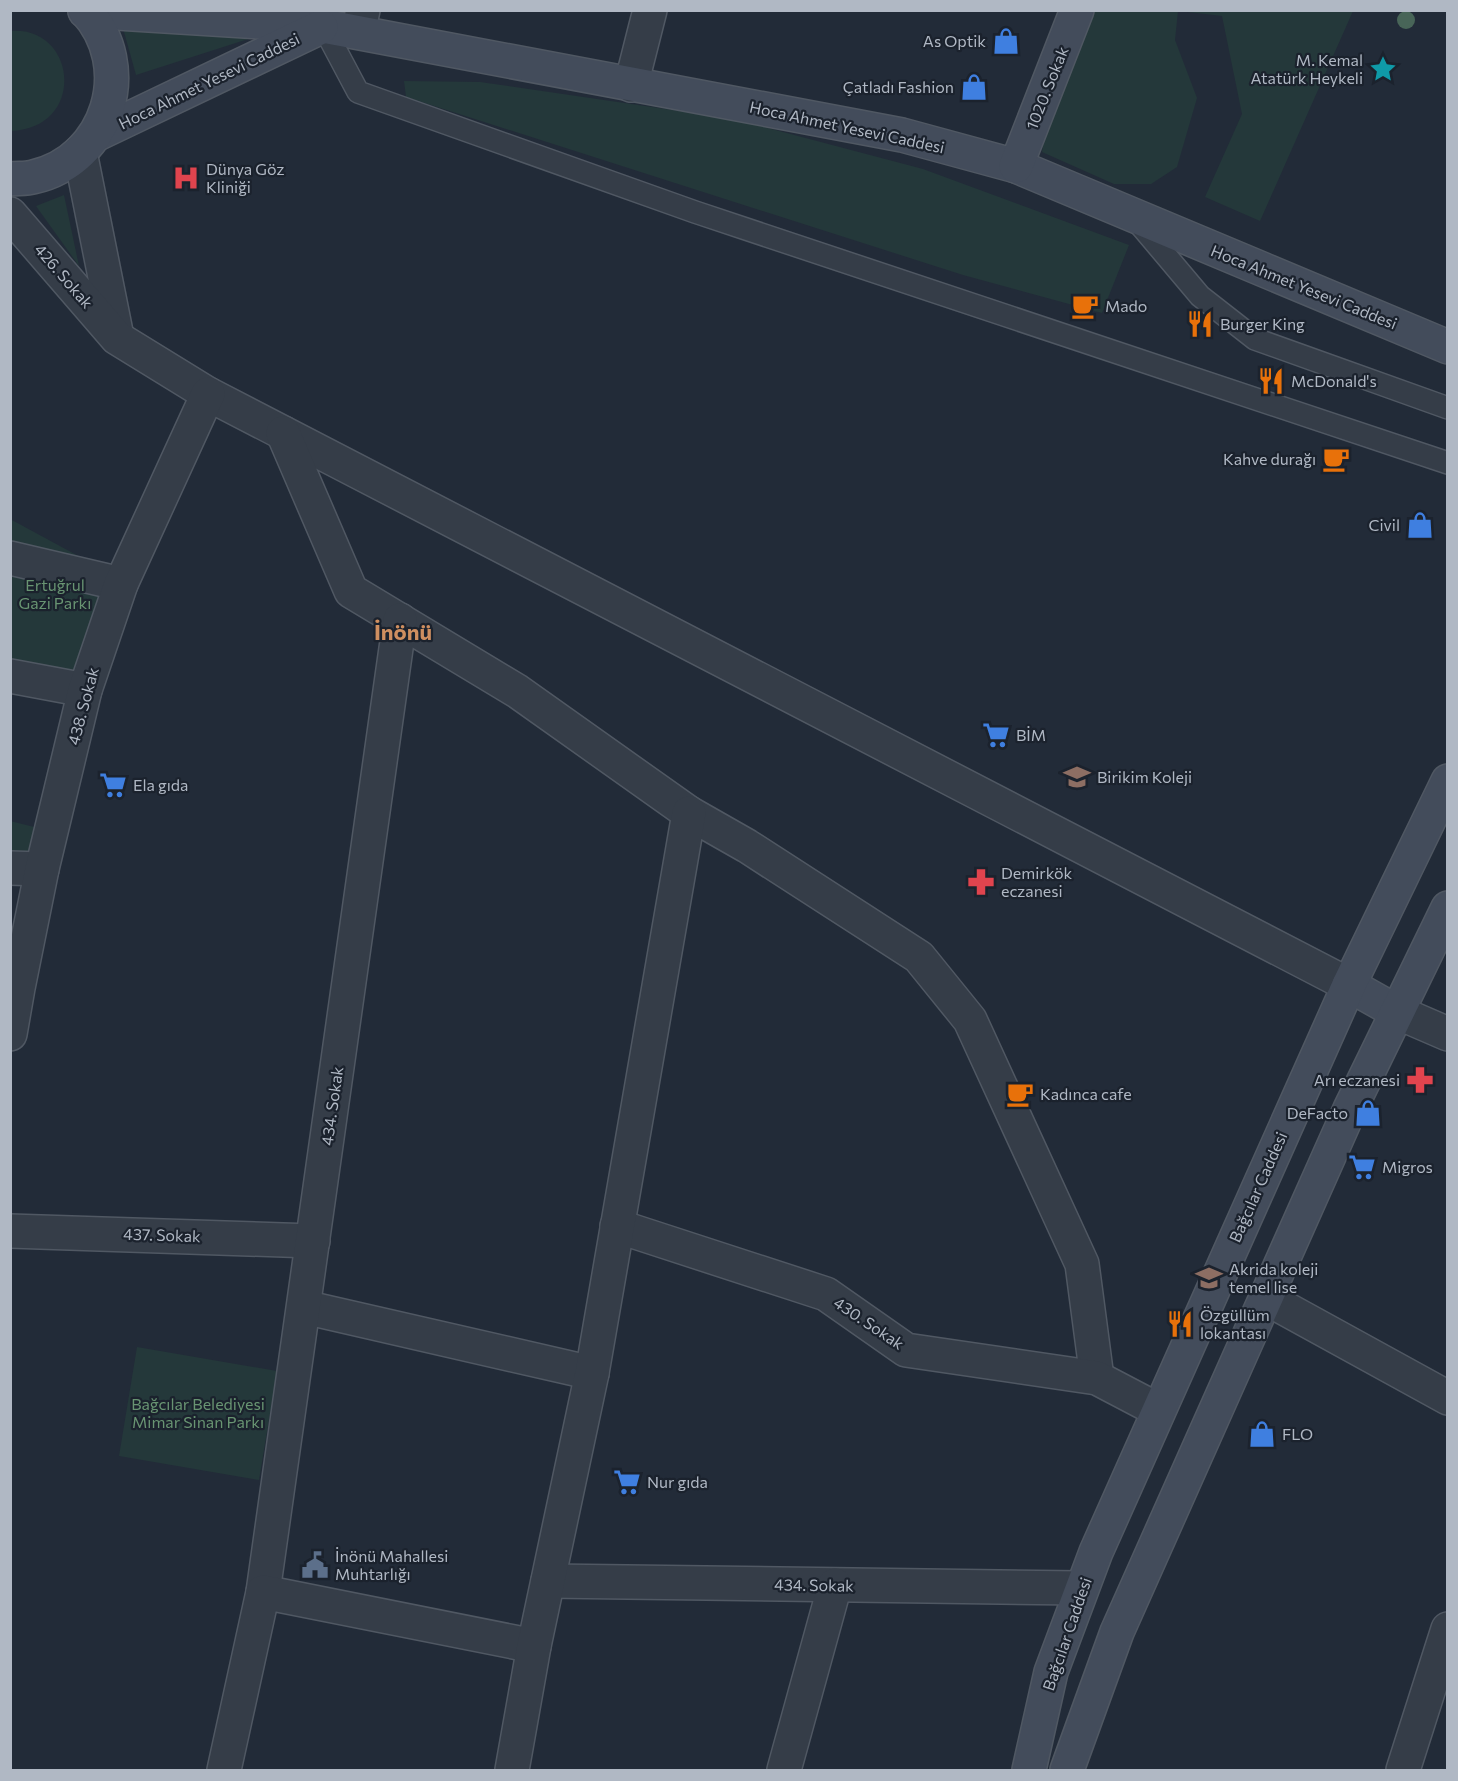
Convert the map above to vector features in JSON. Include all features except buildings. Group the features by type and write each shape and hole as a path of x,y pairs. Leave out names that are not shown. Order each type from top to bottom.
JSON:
{"main road":[{"name":"1020. Sokak","path":"1016,166 1077,10"},
{"name":"Hoca Ahmet Yesevi Caddesi","path":"85,11 323,26 360,21 631,85 902,135 1016,166 1448,347"},
{"path":"85,11 95,22 110,54 112,88 104,120 88,144"},
{"name":"Hoca Ahmet Yesevi Caddesi","path":"10,179 34,177 62,166 88,144 323,26"},
{"name":"Bağcılar Caddesi","path":"1029,1770 1051,1672 1081,1588 1158,1410 1349,985 1448,781"},
{"path":"1067,1770 1117,1632 1350,1109 1448,908"},
{"path":"1349,985 1397,1012"}],"street":[{"path":"631,85 650,10"},
{"path":"88,144 117,338"},
{"name":"426. Sokak","path":"10,214 117,338 208,394 1349,985"},
{"name":"438. Sokak","path":"10,1034 26,868 121,584 208,394"},
{"path":"283,434 351,591 517,691 688,813 747,846 918,957 970,1020 1082,1264 1097,1378"},
{"path":"10,558 121,584"},
{"name":"434. Sokak","path":"224,1770 263,1592 400,620"},
{"path":"10,675 85,690"},
{"path":"512,1770 534,1646 592,1373 688,813"},
{"path":"1397,1012 1448,1035"},
{"name":"430. Sokak","path":"618,1226 826,1294 906,1350 1097,1378 1158,1410"},
{"name":"437. Sokak","path":"10,1231 313,1241"},
{"path":"1266,1298 1448,1398"},
{"path":"304,1307 592,1373"},
{"name":"434. Sokak","path":"548,1581 1081,1588"},
{"path":"784,1770 835,1585"},
{"path":"263,1592 534,1646"},
{"path":"1403,1770 1448,1629"}],"lane":[{"path":"323,26 358,92 695,212 1448,463"},
{"path":"1132,215 1200,296 1255,339 1448,408"}],"green space":[{"path":"1094,11 1178,11 1175,40 1197,98 1177,167 1151,184 1114,184 1042,152 1047,121"},
{"path":"1179,11 1353,11 1260,221 1205,197 1242,114 1222,16"},
{"path":"121,21 273,31 136,75"},
{"path":"11,31 33,34 50,44 60,60 64,78 62,97 52,113 36,126 11,131"},
{"path":"404,81 480,82 734,119 923,169 1129,245 1102,313 963,275 406,97"},
{"path":"64,195 79,266 36,206"},
{"name":"Ertuğrul Gazi Parkı","path":"10,519 106,571 74,702 11,689"},
{"path":"10,821 34,827 30,860 11,859"},
{"name":"Bağcılar Belediyesi Mimar Sinan Parkı","path":"137,1347 277,1371 259,1480 119,1456"}],"place":[{"name":"As Optik","path":"1006,41"},
{"name":"M. Kemal Atatürk Heykeli","path":"1383,69"},
{"name":"Çatladı Fashion","path":"974,87"},
{"name":"Dünya Göz Kliniği","path":"186,178"},
{"name":"Mado","path":"1085,306"},
{"name":"Burger King","path":"1200,324"},
{"name":"McDonald's","path":"1271,381"},
{"name":"Kahve durağı","path":"1336,459"},
{"name":"Civil","path":"1420,525"},
{"name":"BİM","path":"996,735"},
{"name":"Birikim Koleji","path":"1077,777"},
{"name":"Ela gıda","path":"113,785"},
{"name":"Demirkök eczanesi","path":"981,882"},
{"name":"Arı eczanesi","path":"1420,1080"},
{"name":"Kadınca cafe","path":"1020,1094"},
{"name":"DeFacto","path":"1368,1113"},
{"name":"Migros","path":"1362,1167"},
{"name":"Akrida koleji temel lise","path":"1209,1278"},
{"name":"Özgüllüm lokantası","path":"1180,1324"},
{"name":"FLO","path":"1262,1434"},
{"name":"Nur gıda","path":"627,1482"},
{"name":"İnönü Mahallesi Muhtarlığı","path":"315,1565"}],"district":[{"name":"İnönü","path":"403,632"}]}
